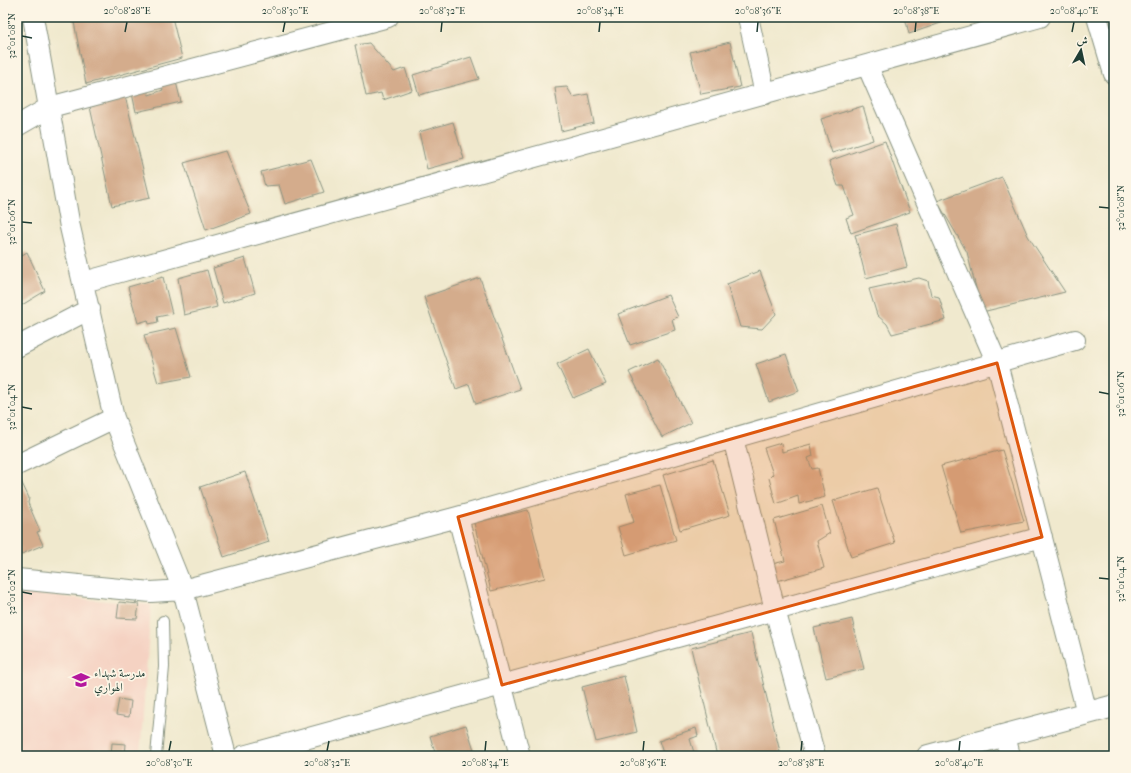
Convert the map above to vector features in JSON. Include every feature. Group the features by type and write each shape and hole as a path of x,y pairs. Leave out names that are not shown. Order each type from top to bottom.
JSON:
{"street":[{"path":"33,17 70,227 84,282 114,418 183,590 226,756"},
{"path":"17,126 50,107 388,17"},
{"path":"748,17 765,94"},
{"path":"84,282 1040,17"},
{"path":"1097,17 1114,74"},
{"path":"867,65 997,363 1087,713"},
{"path":"17,347 90,309"},
{"path":"17,579 150,592 183,590 458,517 1075,340"},
{"path":"17,465 114,418"},
{"path":"733,438 775,610 816,756"},
{"path":"458,517 520,756"},
{"path":"243,756 1042,537"},
{"path":"928,756 1114,706"},
{"path":"1005,735 1010,756"}],"lane":[{"path":"156,756 164,667 163,621"}],"highlighted area":[{"path":"997,363 1042,537 502,685 458,517"}],"shaded area":[{"name":"مدرسة شهداء الهواري","path":"17,593 151,605 140,756 17,756"}],"building":[{"path":"73,17 172,17 182,58 86,84"},
{"path":"905,17 958,17 909,34"},
{"path":"730,42 740,87 701,94 690,52"},
{"path":"369,43 394,72 405,68 412,90 383,100 381,93 366,96 355,45"},
{"path":"471,57 479,79 419,95 413,75"},
{"path":"176,82 181,102 136,112 132,93 146,88 149,95 163,90 160,84"},
{"path":"567,87 573,97 588,94 594,123 561,131 555,88"},
{"path":"125,96 150,198 112,206 90,107"},
{"path":"863,106 873,140 832,153 821,119"},
{"path":"453,122 464,159 427,169 419,132"},
{"path":"885,141 910,212 851,233 846,218 854,215 844,186 838,186 829,161"},
{"path":"225,151 251,214 206,230 184,163"},
{"path":"311,159 324,192 285,204 279,185 265,186 261,172"},
{"path":"1002,177 1028,236 1065,292 982,312 967,252 937,201"},
{"path":"896,224 907,267 866,278 855,235"},
{"path":"27,252 45,291 17,308 17,258"},
{"path":"245,258 255,293 223,303 213,268"},
{"path":"207,270 217,307 184,315 178,278"},
{"path":"760,271 776,314 762,329 740,327 727,284"},
{"path":"163,277 172,314 157,317 158,322 149,324 148,320 138,323 128,287"},
{"path":"480,278 520,389 476,404 469,384 456,389 424,297"},
{"path":"919,278 928,281 931,295 939,297 946,320 892,334 887,324 877,315 869,289"},
{"path":"668,295 678,317 672,319 675,330 630,345 618,314"},
{"path":"176,328 191,377 158,383 144,335"},
{"path":"589,349 606,384 573,398 557,364"},
{"path":"786,354 799,391 769,402 756,364"},
{"path":"658,358 691,423 662,437 629,372"},
{"path":"781,443 782,452 811,444 813,456 808,458 812,469 818,468 825,497 799,504 798,496 776,504 769,478 773,474 764,448"},
{"path":"1002,450 1024,521 961,533 941,466"},
{"path":"713,460 730,515 680,530 663,475"},
{"path":"245,472 269,542 224,557 200,487"},
{"path":"20,479 29,498 28,503 40,531 37,532 43,545 17,556 17,480"},
{"path":"660,485 676,540 626,555 618,527 634,522 626,494"},
{"path":"877,488 895,543 851,557 833,501"},
{"path":"822,506 830,533 817,541 824,568 777,581 772,564 785,561 774,520"},
{"path":"528,510 545,578 491,591 474,523"},
{"path":"119,602 139,604 137,619 117,618"},
{"path":"852,619 864,669 826,678 814,628"},
{"path":"751,633 781,756 717,756 691,648"},
{"path":"624,676 637,732 596,742 582,687"},
{"path":"119,699 131,701 129,717 116,715"},
{"path":"466,725 476,756 436,756 430,736"},
{"path":"696,728 698,736 690,739 695,756 664,756 659,741"},
{"path":"112,743 126,744 125,756 111,756"}],"place":[{"name":"مدرسة شهداء الهواري","path":"81,680"}]}
